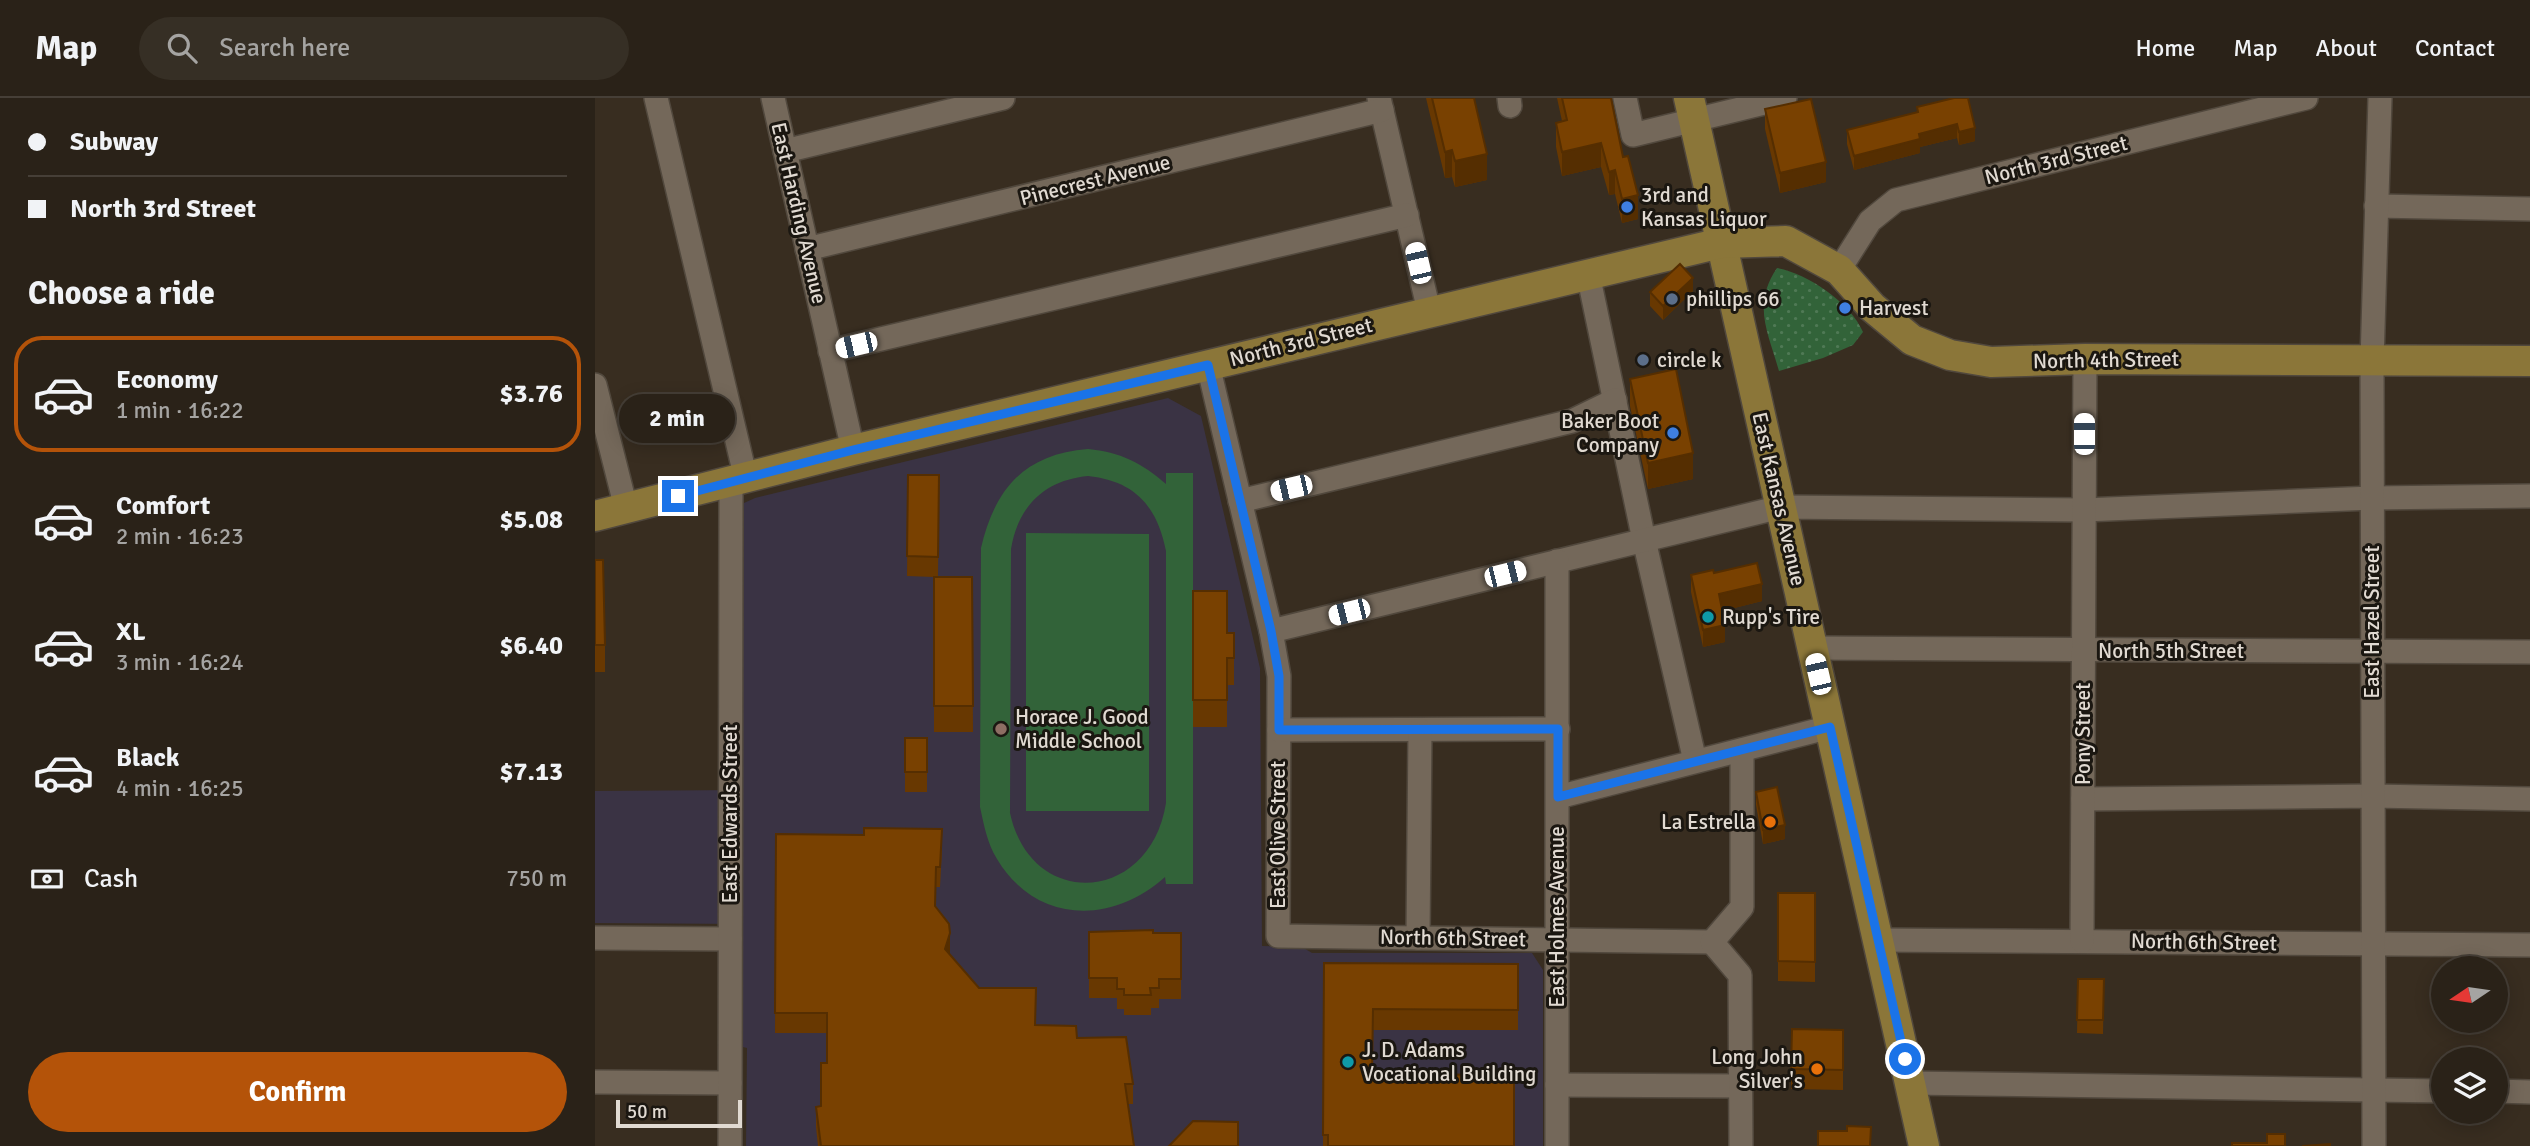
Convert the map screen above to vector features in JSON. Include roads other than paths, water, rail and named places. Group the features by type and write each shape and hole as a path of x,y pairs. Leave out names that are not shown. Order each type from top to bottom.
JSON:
{"main road":[{"name":"East Kansas Avenue","path":"1691,109 1924,1146"},
{"name":"North 4th Street","path":"1721,243 1786,241 1839,270 1873,307 1912,340 1950,355 1991,362 2085,359 2530,361"},
{"name":"North 3rd Street","path":"595,516 853,450 1721,243"}],"street":[{"name":"East Edwards Street","path":"656,98 738,481 730,939 730,1146"},
{"name":"East Harding Avenue","path":"773,98 853,450"},
{"path":"785,151 1003,98"},
{"path":"1625,98 1633,135 1691,109 1784,98"},
{"name":"North 3rd Street","path":"1839,270 1870,220 1896,200 2306,98"},
{"name":"East Hazel Street","path":"2374,1146 2372,360 2380,98"},
{"path":"1381,104 1429,311"},
{"name":"Pinecrest Avenue","path":"807,249 1381,104"},
{"path":"2377,206 2530,209"},
{"path":"830,351 1407,215"},
{"path":"1588,274 1644,540 1695,761"},
{"name":"Pony Street","path":"2082,941 2085,359"},
{"name":"East Olive Street","path":"1208,365 1271,631 1279,676 1278,936"},
{"path":"596,392 625,508"},
{"path":"1240,501 1572,421 1615,400"},
{"path":"1271,631 1781,507 2084,510 2372,498 2530,495"},
{"name":"East Holmes Avenue","path":"1557,561 1557,1146"},
{"name":"North 5th Street","path":"1812,648 2530,652"},
{"path":"1558,797 1830,727"},
{"path":"1279,730 1558,729"},
{"path":"1418,938 1420,730"},
{"path":"1741,1146 1741,975 1712,942 1742,908 1742,750"},
{"path":"2083,799 2373,796 2530,799"},
{"name":"North 6th Street","path":"1278,936 1712,942"},
{"path":"595,938 730,939"},
{"name":"North 6th Street","path":"1878,940 2530,945"},
{"path":"595,1082 730,1083"},
{"path":"1910,1083 2431,1091"},
{"path":"1557,1085 1741,1086"},
{"path":"2508,1091 2530,1092"}],"place":[{"name":"3rd and Kansas Liquor","path":"1627,207"},
{"name":"phillips 66","path":"1672,299"},
{"name":"Harvest","path":"1845,308"},
{"name":"circle k","path":"1643,360"},
{"name":"Baker Boot Company","path":"1673,433"},
{"name":"Rupp's Tire","path":"1708,617"},
{"name":"Horace J. Good Middle School","path":"1001,729"},
{"name":"La Estrella","path":"1770,822"},
{"name":"J. D. Adams Vocational Building","path":"1348,1062"},
{"name":"Long John Silver's","path":"1817,1069"}]}
